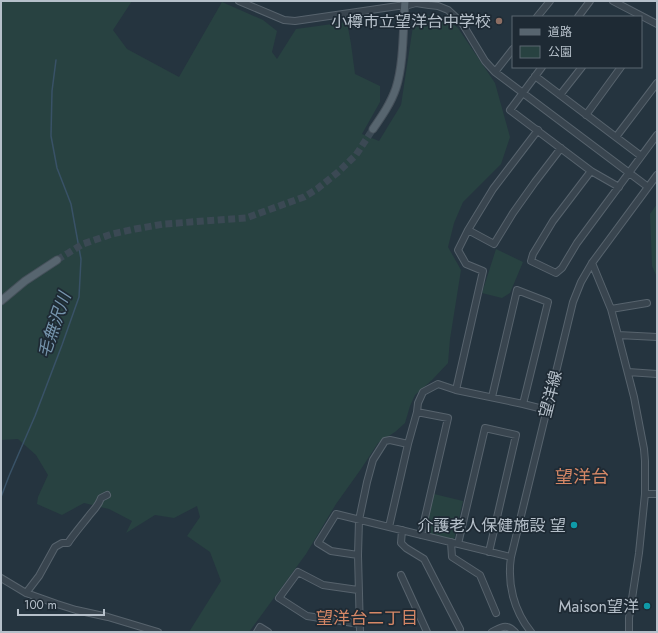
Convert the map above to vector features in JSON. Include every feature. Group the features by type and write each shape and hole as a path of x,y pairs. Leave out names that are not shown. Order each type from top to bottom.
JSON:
{"main road":[{"path":"373,129 396,89 401,57 405,3"},
{"path":"1,301 25,281 57,260"}],"street":[{"path":"239,1 284,20 295,21 398,6 405,3 429,4 448,10 462,23 485,61 495,72 648,187"},
{"path":"538,16 550,1"},
{"path":"579,16 590,1"},
{"path":"613,1 642,16"},
{"path":"642,16 657,24"},
{"path":"495,72 512,50"},
{"path":"541,68 510,110 591,170 619,187"},
{"path":"560,95 581,68"},
{"path":"586,115 620,68"},
{"path":"535,76 641,156"},
{"path":"616,137 657,83"},
{"path":"456,390 483,271 466,264 458,250 493,188 538,130"},
{"path":"591,170 553,221 532,254 531,261 556,272 562,268 577,243 657,135"},
{"path":"468,230 494,244 517,207 561,148"},
{"name":"望洋線","path":"531,632 526,627 518,612 513,597 509,569 573,302 581,282 592,264 657,175"},
{"path":"592,264 611,309 628,372 644,449 645,494 639,553 629,618 629,632"},
{"path":"492,397 517,290 548,302 523,404"},
{"path":"611,309 647,303"},
{"path":"618,335 657,337"},
{"path":"628,372 657,374"},
{"path":"389,527 418,403 423,392 438,384 456,390 547,410"},
{"path":"417,412 448,418 421,535"},
{"path":"489,552 516,435 485,428 454,543 452,558 480,575 496,613"},
{"path":"360,632 358,590 359,520 369,475 373,460 385,441 390,440 408,444"},
{"path":"645,494 657,494"},
{"path":"26,592 39,576 56,547 68,543 95,510 101,498 107,495"},
{"path":"358,555 331,551 318,543 336,514 511,558"},
{"path":"402,530 401,543 406,548 424,558 460,629"},
{"path":"358,590 322,585 298,572 279,598 307,616 360,624"},
{"path":"401,575 427,632"},
{"path":"1,578 26,592 76,610 108,617 158,632"},
{"path":"257,632 260,627 268,632"},
{"path":"492,632 502,627 508,627 516,632"}],"green space":[{"path":"1,1 132,1 113,30 127,49 179,77 222,2 263,20 277,31 272,52 277,59 296,29 347,22 355,74 380,86 380,102 362,134 379,141 401,105 413,26 423,14 447,19 458,28 495,83 510,137 501,164 463,202 454,223 448,247 461,270 450,339 448,363 415,395 405,423 395,432 378,443 336,504 306,554 249,632 189,632 221,581 210,552 187,536 200,517 197,506 174,518 155,515 126,533 132,521 109,509 84,503 62,515 37,504 38,497 48,475 36,455 18,439 1,440"},
{"path":"657,204 657,277 652,266 650,214"},
{"path":"496,249 523,262 510,293 502,298 482,293"},
{"path":"434,494 463,501 454,540 424,533"}],"waterway":[{"name":"毛無沢川","path":"1,497 35,416 79,297 81,259 71,204 57,168 51,136 52,91 56,60"}],"tunnel":[{"path":"57,260 83,244 112,234 164,224 246,218 304,197 337,173 356,155 373,129"}],"place":[{"name":"小樽市立望洋台中学校","path":"499,21"},
{"name":"介護老人保健施設 望","path":"574,525"},
{"name":"Maison望洋","path":"647,606"}],"district":[{"name":"望洋台","path":"582,477"},
{"name":"望洋台二丁目","path":"367,618"}]}
